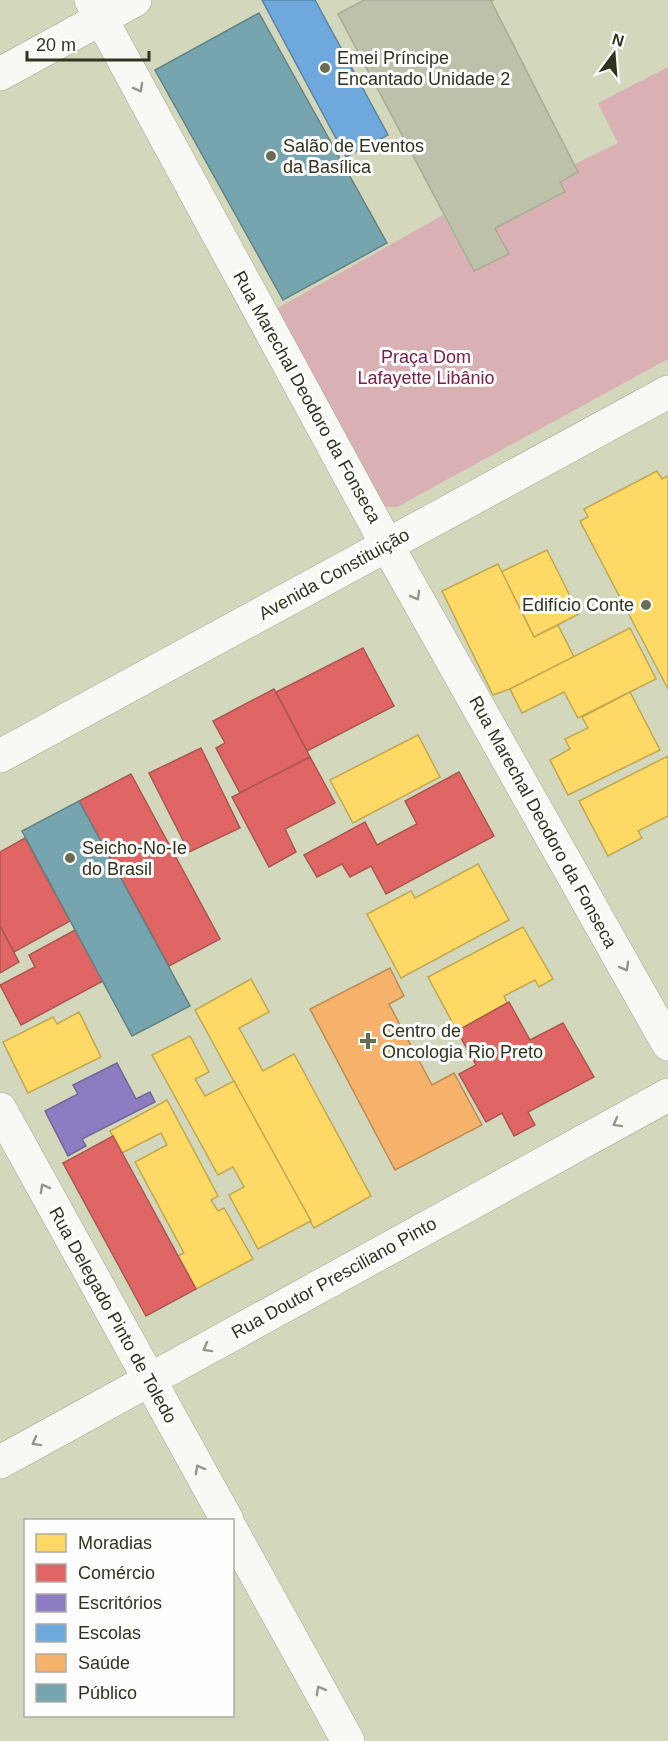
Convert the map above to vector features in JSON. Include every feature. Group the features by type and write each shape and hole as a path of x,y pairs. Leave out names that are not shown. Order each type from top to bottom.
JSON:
{"street":[{"path":"0,74 96,9 135,0"},
{"name":"Rua Marechal Deodoro da Fonseca","path":"96,9 387,545 668,1044"},
{"name":"Avenida Constituição","path":"0,756 668,392"},
{"name":"Rua Doutor Presciliano Pinto","path":"0,1461 668,1095"},
{"name":"Rua Delegado Pinto de Toledo","path":"0,1109 226,1519"},
{"path":"234,1535 348,1741"}],"green space":[{"name":"Praça Dom Lafayette Libânio","path":"668,67 668,359 397,507 385,507 276,309 443,215 474,271 509,254 495,228 565,193 560,182 578,172 575,164 618,143 598,103"}],"building: Moradias":[{"name":"Edifício Conte","path":"657,471 662,479 668,476 668,689 580,521 588,517 584,509"},
{"path":"547,550 579,614 534,637 501,572"},
{"path":"498,564 534,637 558,625 574,657 493,695 442,591"},
{"path":"630,628 656,679 578,718 564,692 522,713 510,689"},
{"path":"630,692 660,750 568,795 550,760 570,749 565,739 588,728 582,717"},
{"path":"418,735 440,777 353,823 330,780"},
{"path":"668,756 668,816 638,831 642,838 608,856 579,801"},
{"path":"478,864 509,920 401,978 367,914 411,891 415,898"},
{"path":"523,927 553,979 539,987 535,980 504,996 507,1003 457,1031 428,977"},
{"path":"251,979 269,1012 239,1028 263,1071 294,1054 371,1196 314,1228 195,1010"},
{"path":"79,1012 101,1057 28,1093 3,1042 53,1017 57,1024"},
{"path":"190,1036 209,1072 195,1079 205,1096 234,1081 311,1221 258,1249 229,1195 244,1187 233,1167 218,1175 152,1055"},
{"path":"167,1100 218,1196 211,1200 218,1211 224,1208 253,1259 196,1289 178,1256 184,1253 135,1162 167,1145 161,1133 122,1153 110,1131"}],"building: Comércio":[{"path":"363,648 394,706 307,751 276,692"},
{"path":"274,689 310,757 240,793 216,748 225,743 213,721"},
{"path":"201,748 240,828 189,852 149,773"},
{"path":"310,757 335,803 285,829 296,852 269,867 232,797"},
{"path":"459,772 494,836 386,894 371,866 350,877 342,864 317,877 304,855 365,822 377,845 417,824 405,801"},
{"path":"131,774 220,939 169,966 79,801"},
{"path":"25,838 70,921 14,952 0,926 0,852"},
{"path":"0,926 19,962 0,973"},
{"path":"75,930 103,981 21,1025 0,985 35,967 29,955"},
{"path":"509,1002 530,1040 563,1023 594,1077 528,1112 535,1125 514,1136 502,1113 486,1122 459,1074 476,1065 457,1031"},
{"path":"113,1136 196,1289 146,1316 63,1163"}],"building: Escritórios":[{"path":"117,1063 136,1099 150,1092 155,1102 82,1139 86,1146 68,1156 45,1111 78,1094 73,1085"}],"building: Escolas":[{"name":"Emei Príncipe Encantado Unidade 2","path":"262,0 315,0 388,135 346,157"}],"building: Saúde":[{"name":"Centro de Oncologia Rio Preto","path":"390,968 404,996 389,1004 432,1085 454,1073 482,1125 395,1170 310,1009"}],"building: Público":[{"name":"Salão de Eventos da Basílica","path":"259,13 387,243 283,300 155,70"},
{"path":"79,801 190,1006 132,1036 22,831"}],"building: Outros":[{"path":"364,0 494,0 491,1 578,172 560,182 565,192 495,228 509,254 474,271 338,14"}],"place":[{"name":"Emei Príncipe Encantado Unidade 2","path":"325,68"},
{"name":"Salão de Eventos da Basílica","path":"271,156"},
{"name":"Edifício Conte","path":"646,605"},
{"name":"Seicho-No-Ie do Brasil","path":"70,858"},
{"name":"Centro de Oncologia Rio Preto","path":"368,1041"}]}
